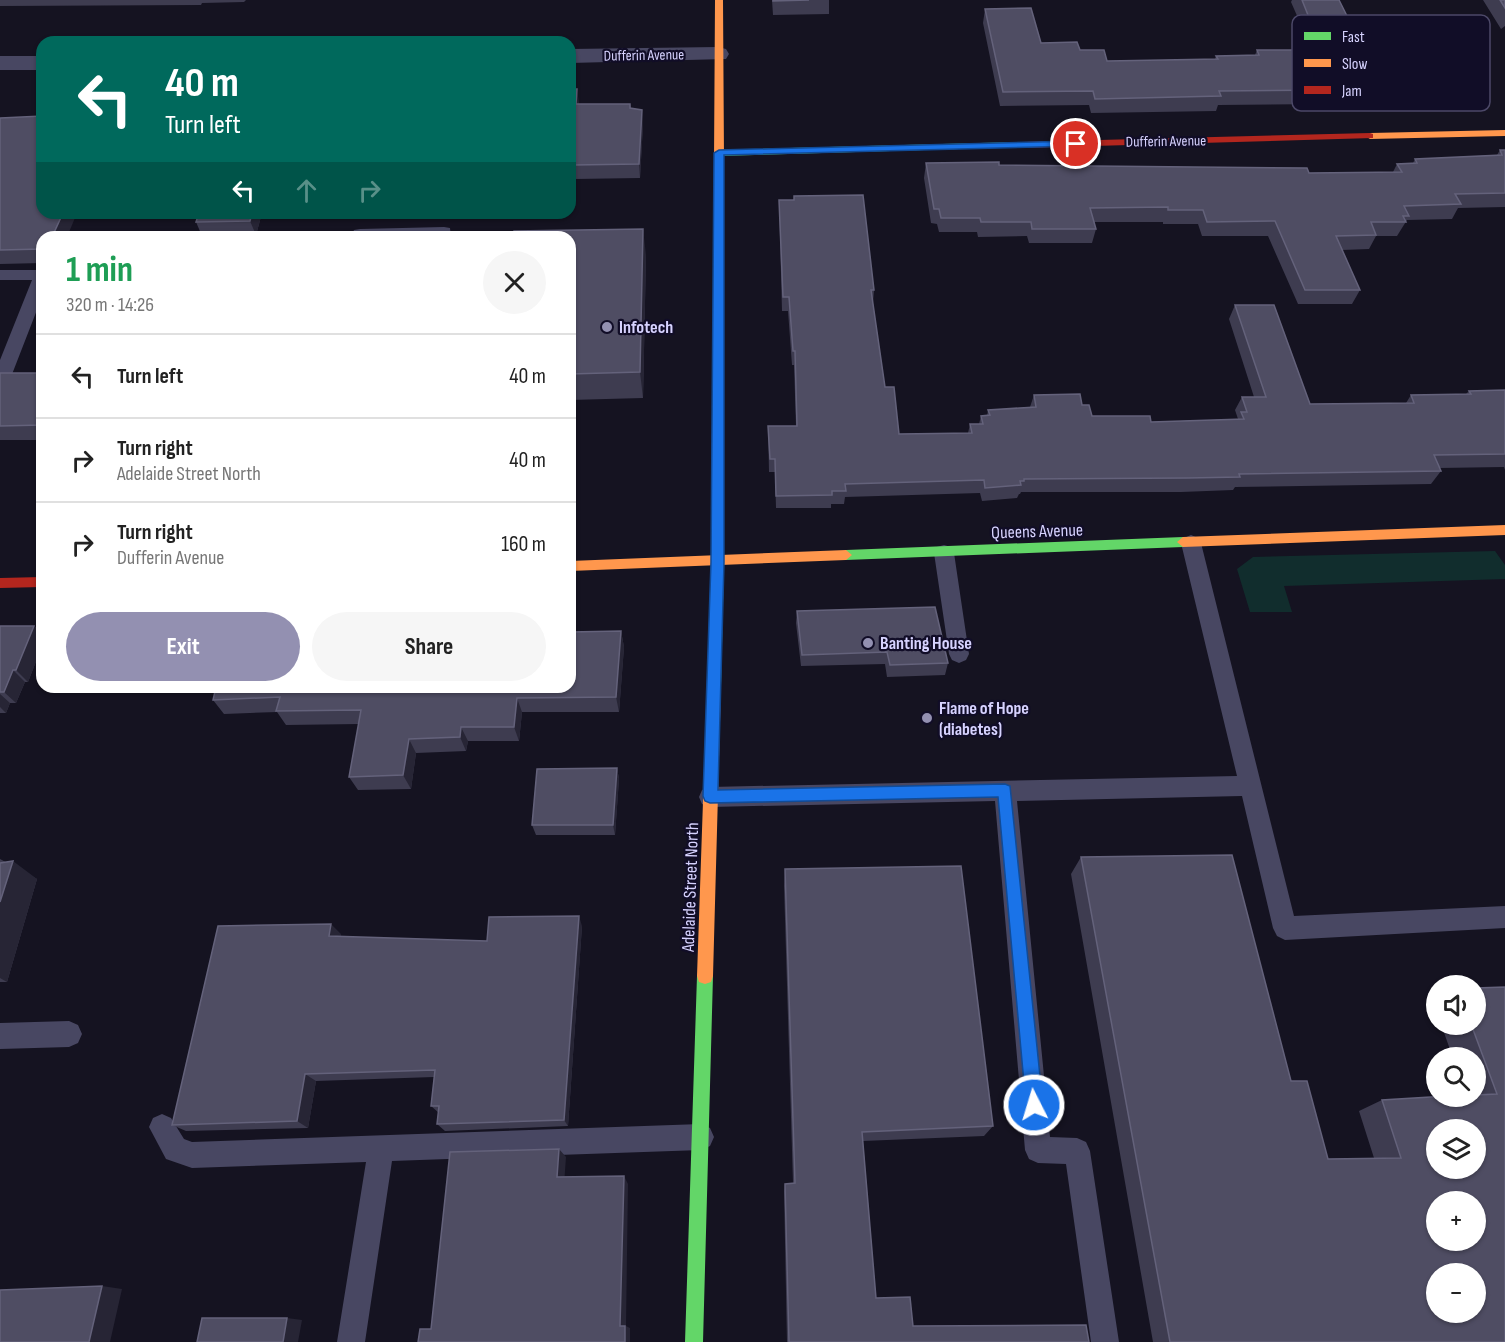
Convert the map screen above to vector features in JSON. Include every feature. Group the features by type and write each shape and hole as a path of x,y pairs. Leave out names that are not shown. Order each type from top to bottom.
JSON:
{"main road":[{"name":"Adelaide Street North","path":"694,1342 717,562 719,0"},
{"name":"Dufferin Avenue","path":"719,153 1505,133"},
{"name":"Queens Avenue","path":"576,566 1505,530"},
{"path":"0,583 36,582"}],"street":[{"name":"Dufferin Avenue","path":"576,56 718,54"},
{"path":"0,63 36,63"}],"lane":[{"path":"0,275 36,276"},
{"path":"0,382 36,291"},
{"path":"1191,543 1285,928 1505,917"},
{"path":"944,553 959,654"},
{"path":"710,796 1251,786"},
{"path":"1005,790 1038,1150 1077,1151 1105,1342"},
{"path":"0,1036 69,1034"},
{"path":"162,1127 175,1149 192,1155 701,1137"},
{"path":"351,1342 381,1149"}],"green space":[{"path":"1495,551 1505,565 1505,579 1284,586 1292,612 1250,612 1237,569 1253,557"}],"building":[{"path":"1302,0 1339,0 1346,15 1308,15"},
{"path":"1031,8 1041,43 1077,42 1080,50 1104,50 1107,61 1218,59 1216,56 1259,55 1257,50 1292,50 1292,90 1219,91 1221,96 1095,99 1093,91 1003,92 985,9"},
{"path":"576,104 630,104 630,108 642,110 639,164 576,165"},
{"path":"36,116 36,219 60,219 55,231 36,231 36,249 0,250 0,118"},
{"path":"1500,150 1505,150 1505,193 1455,194 1461,204 1404,206 1409,216 1403,216 1406,222 1371,222 1376,235 1336,236 1360,290 1305,290 1275,221 1207,222 1203,210 1168,210 1168,207 1090,208 1096,229 1032,229 1031,222 981,222 980,218 941,218 939,209 934,209 926,163 999,162 999,165 1307,168 1309,173 1402,172 1397,164 1417,163 1415,159 1502,155"},
{"path":"863,195 874,290 871,290 885,387 894,387 899,434 972,433 970,424 983,424 981,416 990,415 988,410 1036,407 1034,395 1080,394 1082,405 1089,405 1092,416 1150,416 1151,422 1244,419 1241,412 1247,412 1242,397 1266,397 1235,305 1274,305 1310,404 1414,403 1411,395 1471,394 1469,391 1505,390 1505,454 1434,455 1441,471 1239,474 1240,477 1024,479 1020,481 1021,485 985,488 984,480 845,484 846,491 832,491 832,495 776,496 775,459 770,459 768,426 797,426 795,351 793,351 789,297 783,297 779,200 794,200 794,196"},
{"path":"197,219 250,219 250,221 196,222"},
{"name":"Infotech","path":"643,229 640,372 576,374 576,231 514,231"},
{"path":"0,373 36,373 36,425 0,426"},
{"name":"Banting House","path":"935,607 948,663 890,665 887,652 802,655 797,611"},
{"path":"0,626 34,626 16,670 13,670 4,692 0,692"},
{"path":"621,631 616,697 517,698 514,727 461,727 460,737 409,739 403,775 349,777 361,710 276,711 280,697 213,700 215,693 576,693 576,632"},
{"path":"617,768 613,825 532,825 537,769"},
{"path":"1232,855 1291,1081 1307,1081 1328,1159 1401,1158 1382,1100 1426,1097 1426,1107 1486,1107 1486,1095 1497,1094 1486,1064 1486,1047 1480,1047 1475,1035 1486,1035 1486,988 1505,987 1505,1342 1170,1342 1081,857"},
{"path":"13,861 0,902 0,863"},
{"path":"961,866 993,1126 862,1132 876,1298 910,1297 913,1326 1086,1325 1089,1342 789,1342 785,1184 795,1183 785,869"},
{"path":"579,916 564,1120 437,1124 439,1106 431,1106 435,1070 305,1074 297,1121 172,1125 218,926 331,924 329,936 487,941 489,917"},
{"path":"559,1149 557,1177 624,1176 620,1326 625,1326 625,1342 418,1342 420,1329 431,1329 450,1152"},
{"path":"102,1286 89,1342 0,1342 0,1290"},
{"path":"202,1318 287,1318 283,1342 197,1342"}],"traffic: fast":[{"path":"719,153 1022,145"},
{"path":"714,685 718,562 719,160"},
{"path":"846,555 1183,542"},
{"path":"694,1342 705,976"}],"traffic: slow":[{"path":"719,0 719,160"},
{"path":"1370,136 1505,133"},
{"path":"1183,542 1505,530"},
{"path":"576,566 846,555"},
{"path":"705,976 714,685"}],"traffic: jam":[{"path":"1022,145 1370,136"},
{"path":"0,583 36,582"}],"place":[{"name":"Infotech","path":"607,327"},
{"name":"Banting House","path":"868,643"},
{"name":"Flame of Hope (diabetes)","path":"927,718"}],"route":[{"path":"1034,1105 1005,790 710,796 717,562 719,153 1076,144"}]}
